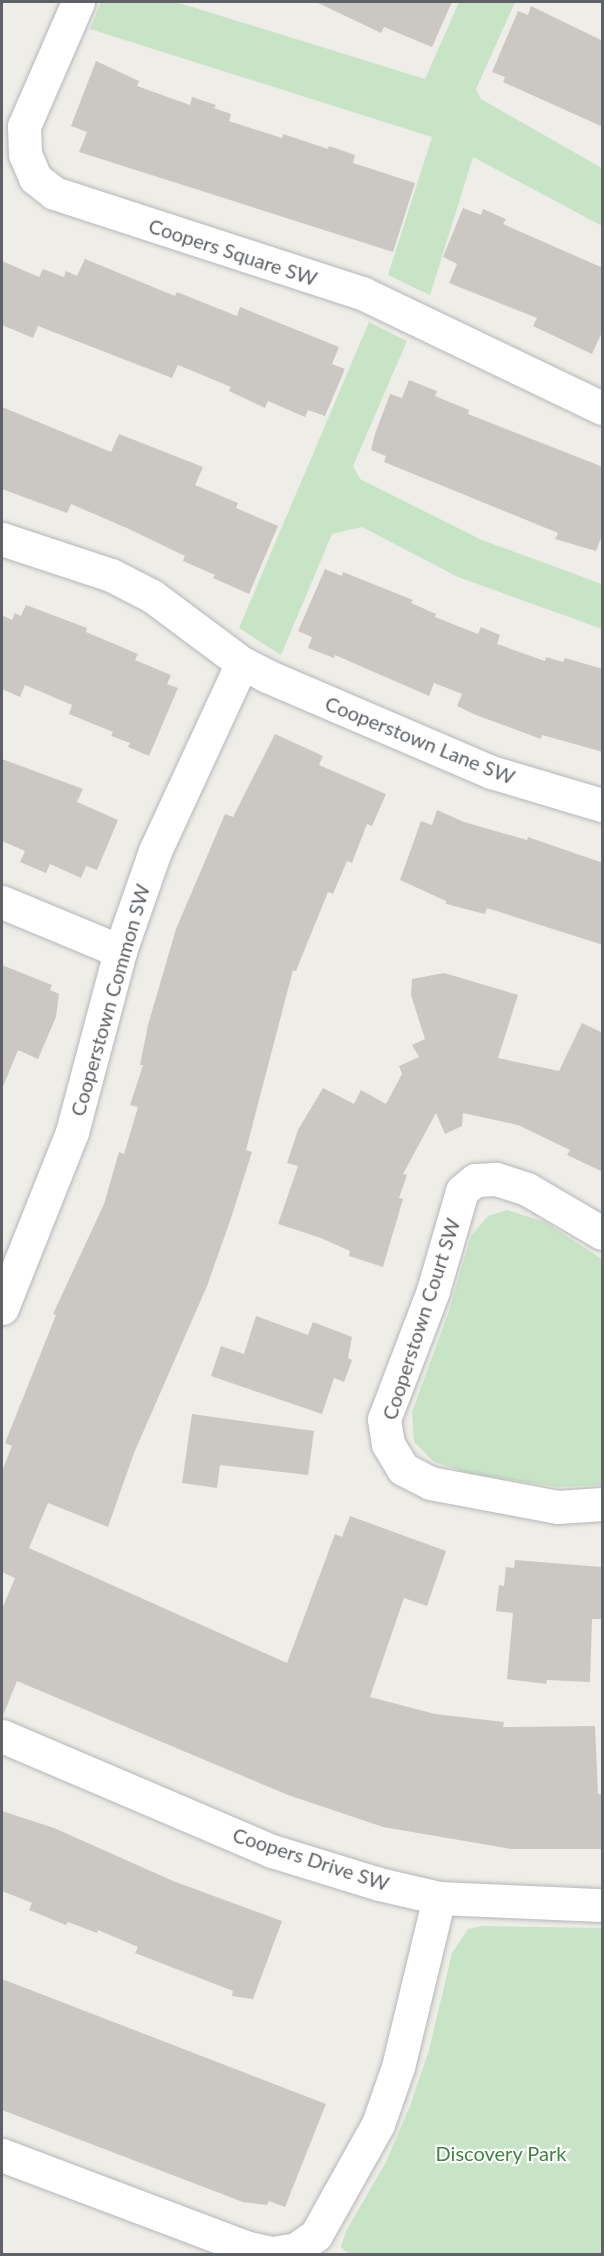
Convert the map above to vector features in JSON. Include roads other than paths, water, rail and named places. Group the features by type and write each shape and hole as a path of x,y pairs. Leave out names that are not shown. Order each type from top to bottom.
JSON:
{"street":[{"name":"Coopers Square SW","path":"78,2 24,126 25,154 35,178 54,193 362,293 603,408"},
{"name":"Cooperstown Lane SW","path":"2,538 111,575 152,596 242,663 436,750 603,805"},
{"name":"Cooperstown Common SW","path":"2,1308 72,1132 120,951 155,850 242,663"},
{"path":"2,902 120,951"},
{"name":"Cooperstown Court SW","path":"603,1233 527,1189 496,1179 475,1180 469,1185 462,1191 433,1291 384,1419 388,1444 403,1468 430,1483 558,1507 603,1504"},
{"name":"Coopers Drive SW","path":"2,1736 272,1851 439,1898 603,1905"},
{"path":"2,2155 245,2247 272,2253 296,2249 316,2235 378,2124 398,2067 439,1898"}],"park label":[{"name":"Discovery Park","path":"501,2153"}]}
